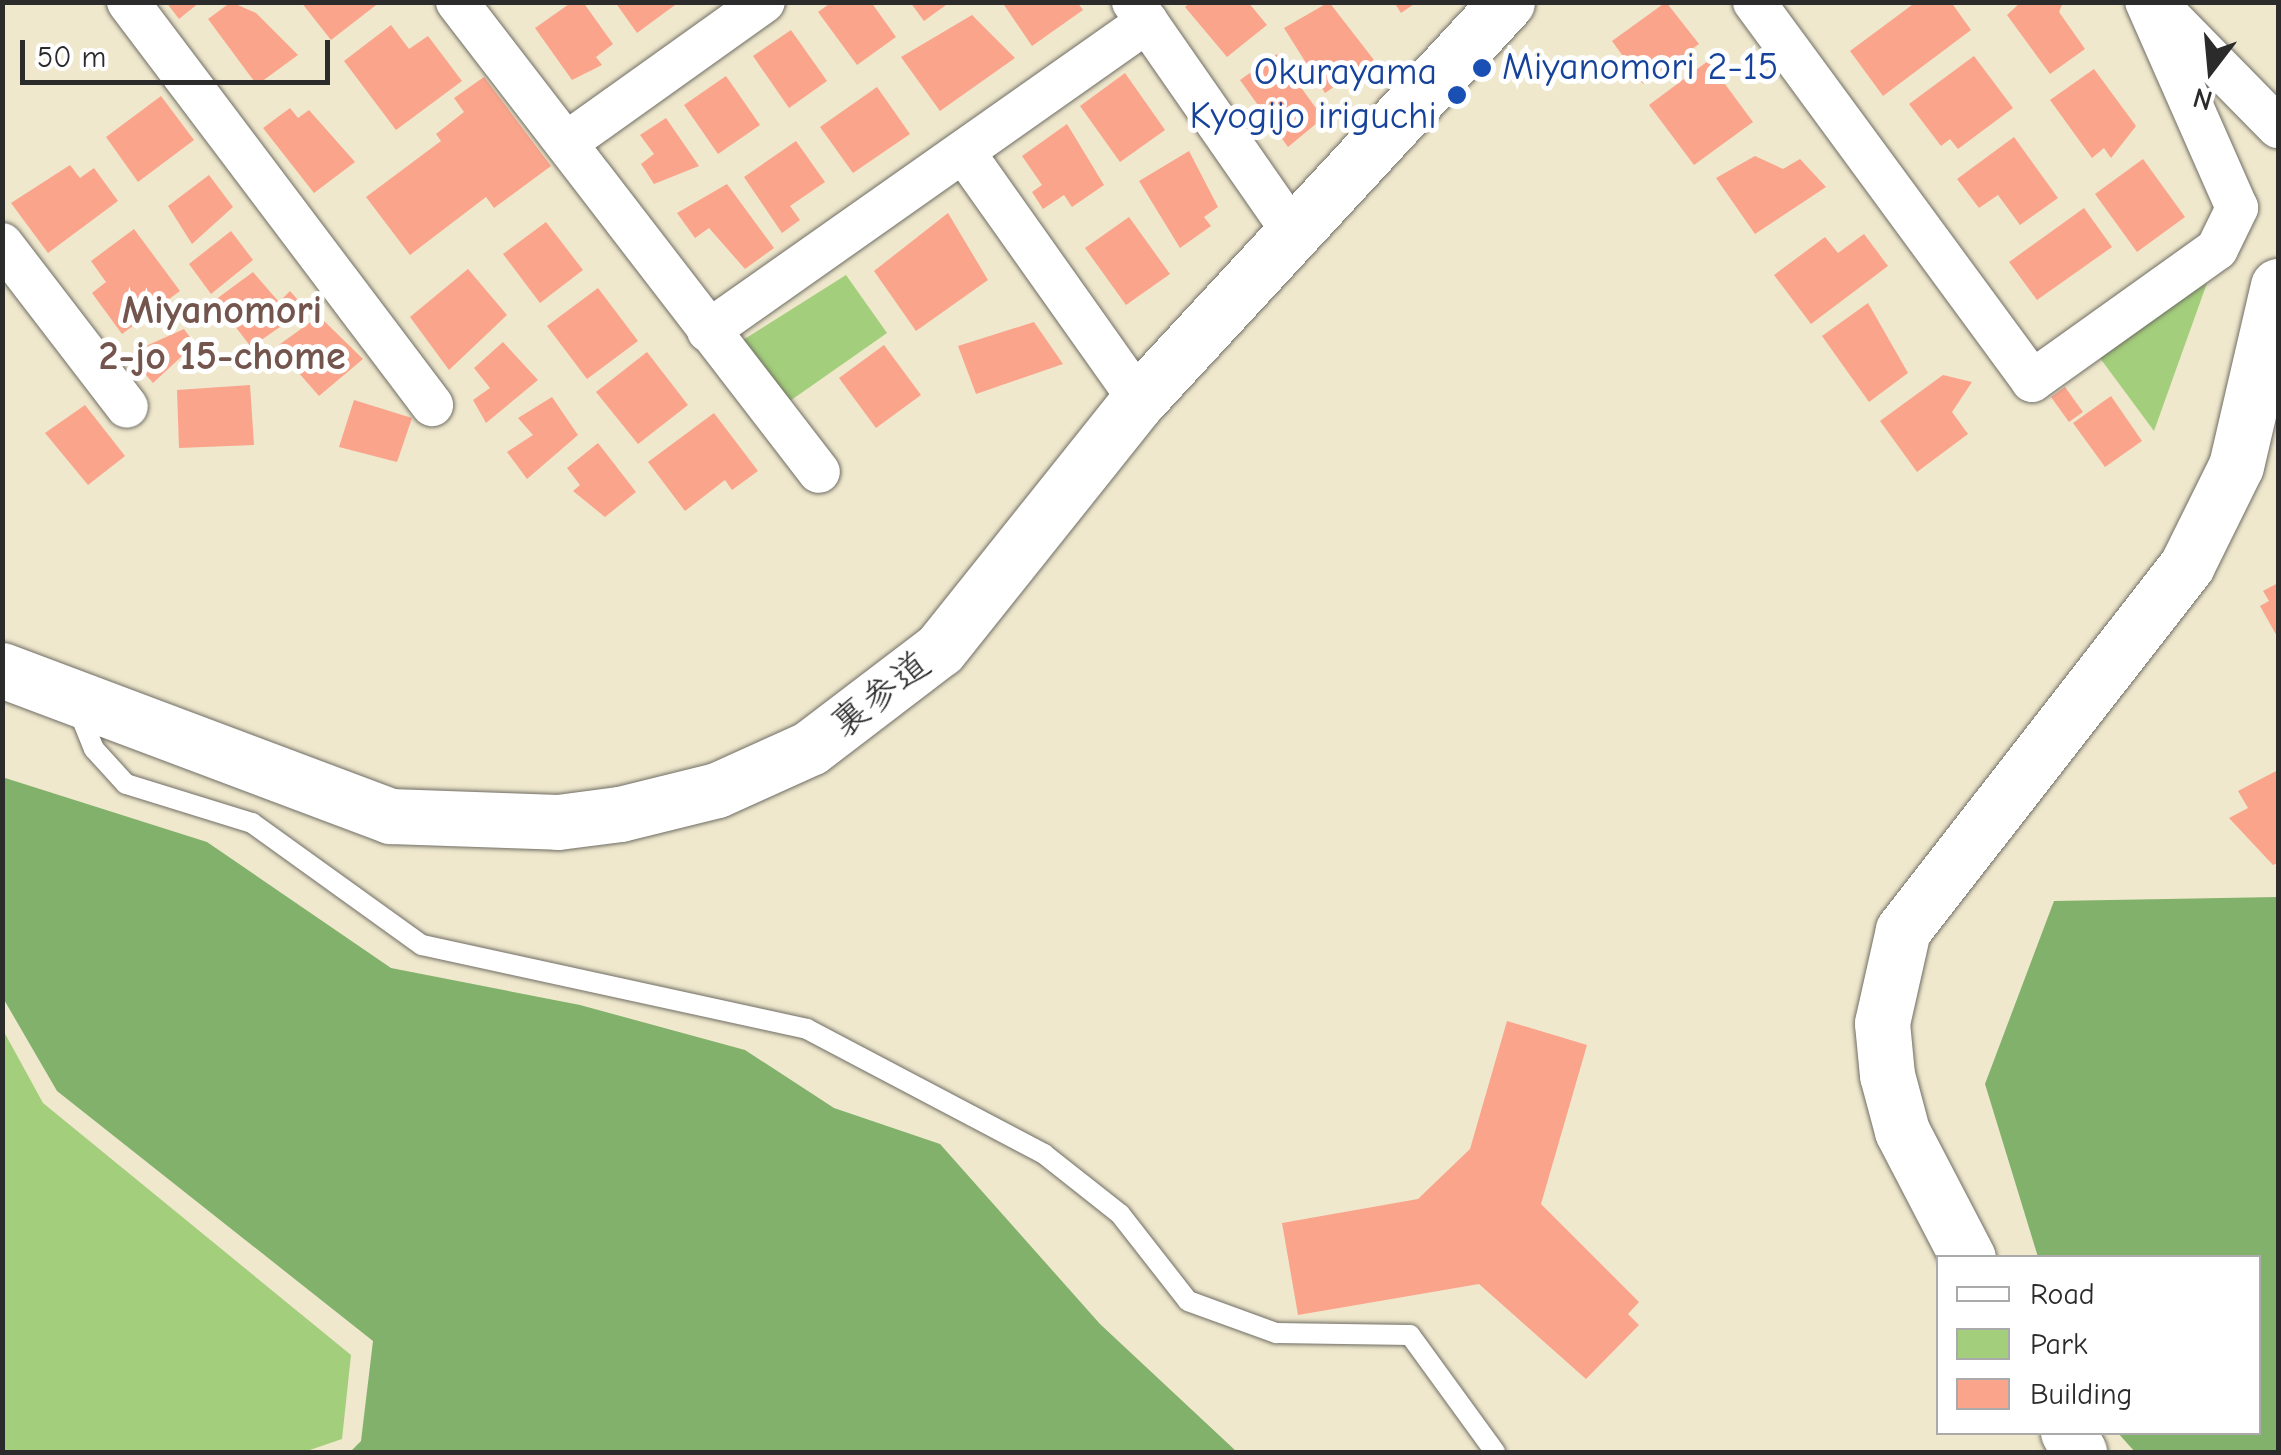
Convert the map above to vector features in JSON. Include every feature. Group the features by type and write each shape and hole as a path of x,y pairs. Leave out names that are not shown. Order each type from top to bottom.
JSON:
{"street":[{"path":"128,2 432,405"},
{"path":"458,2 818,472"},
{"path":"566,143 764,2"},
{"name":"裏参道","path":"2,670 390,816 558,822 717,790 810,748 893,693 985,597 1139,400 1291,229 1507,2"},
{"path":"1754,2 2032,381 2217,250 2237,208 2146,2"},
{"path":"2156,2 2278,127"},
{"path":"708,332 965,154 1140,12 1291,229"},
{"path":"965,154 1139,400"},
{"path":"2,244 127,407"},
{"path":"1966,1255 1902,1131 1888,1075 1882,1023 1903,930 2187,565 2236,466 2278,286"}],"lane":[{"path":"72,696 94,750 126,784 252,823 422,945 808,1029 1044,1154 1120,1214 1188,1301 1276,1333 1410,1335 1495,1452"}],"green space":[{"path":"846,275 887,333 787,403 743,340"},
{"path":"2207,283 2154,431 2097,354"},
{"path":"2,777 207,842 391,968 580,1005 745,1050 834,1108 940,1144 1100,1324 1237,1452 350,1452 361,1441 373,1341 57,1091 3,998"},
{"path":"2278,897 2278,1452 2135,1452 2120,1435 2261,1435 2261,1255 2037,1255 1985,1084 2054,901"},
{"path":"3,1030 43,1103 351,1355 342,1439 304,1452 3,1452"}],"building":[{"path":"166,2 200,2 179,19"},
{"path":"231,2 256,13 298,55 257,85 208,19"},
{"path":"301,2 380,2 331,40"},
{"path":"572,2 583,2 613,44 596,57 602,65 572,80 535,28"},
{"path":"615,2 679,2 637,33"},
{"path":"832,2 871,2 896,37 857,65 818,12"},
{"path":"910,2 950,2 924,21"},
{"path":"1002,2 1077,2 1083,10 1032,46"},
{"path":"1191,2 1248,2 1267,25 1227,57 1185,7"},
{"path":"1329,2 1374,60 1325,93 1284,28"},
{"path":"1394,2 1417,2 1401,13"},
{"path":"1666,2 1699,44 1643,84 1612,41"},
{"path":"1916,2 1951,2 1971,30 1883,96 1850,51"},
{"path":"2021,2 2063,2 2059,12 2085,49 2050,74 2007,15"},
{"path":"972,15 1015,58 940,111 901,57"},
{"path":"391,25 409,49 428,36 462,81 396,130 344,61"},
{"path":"791,30 827,81 789,108 753,56"},
{"path":"1277,54 1323,118 1288,147 1240,80"},
{"path":"1974,56 2013,108 1958,149 1950,139 1941,146 1909,104"},
{"path":"1708,61 1753,122 1694,165 1649,105"},
{"path":"2094,69 2136,126 2111,158 2104,148 2092,158 2050,100"},
{"path":"1125,73 1165,130 1120,162 1080,106"},
{"path":"726,76 760,125 718,154 684,105"},
{"path":"484,77 551,166 494,208 486,197 410,255 366,197 441,141 436,134 464,112 454,98"},
{"path":"877,87 910,134 853,173 820,127"},
{"path":"161,96 194,140 138,182 106,137"},
{"path":"290,108 298,118 309,110 355,162 314,193 263,128"},
{"path":"666,118 699,166 654,184 641,164 654,154 640,135"},
{"path":"1067,124 1104,185 1072,207 1064,195 1043,209 1032,192 1042,185 1022,156"},
{"path":"2014,137 2058,198 2020,225 1998,195 1979,208 1957,179"},
{"path":"796,141 825,182 790,206 800,220 782,233 744,177"},
{"path":"1189,151 1218,207 1204,217 1211,226 1180,248 1139,181"},
{"path":"1755,156 1783,169 1800,159 1826,187 1755,234 1716,178"},
{"path":"2143,159 2185,217 2137,252 2095,194"},
{"path":"70,165 80,178 94,168 118,201 48,253 11,203"},
{"path":"209,175 233,207 192,244 168,206"},
{"path":"727,184 774,248 745,269 709,228 695,238 677,213"},
{"path":"2084,208 2112,247 2037,300 2009,262"},
{"path":"948,213 988,280 916,331 874,271"},
{"path":"1129,217 1170,274 1126,305 1085,248"},
{"path":"546,222 583,270 540,303 503,254"},
{"path":"134,229 180,291 122,334 92,293 106,282 91,261"},
{"path":"231,231 253,260 211,294 189,264"},
{"path":"1864,234 1888,266 1811,324 1774,275 1825,237 1838,253"},
{"path":"468,269 507,315 449,370 410,317"},
{"path":"253,272 279,302 290,291 306,309 251,347 215,300"},
{"path":"598,288 638,341 587,379 547,326"},
{"path":"1868,303 1908,373 1869,402 1822,336"},
{"path":"319,316 363,359 319,396 276,347"},
{"path":"1034,322 1063,364 976,394 958,346"},
{"path":"184,329 195,344 153,383 128,354"},
{"path":"503,342 538,380 486,423 473,400 490,388 474,368"},
{"path":"884,345 921,395 876,428 839,378"},
{"path":"647,352 688,405 638,444 596,392"},
{"path":"1943,375 1972,382 1952,412 1968,434 1917,472 1880,421"},
{"path":"250,385 254,445 179,448 177,390"},
{"path":"2065,387 2083,412 2069,422 2051,397"},
{"path":"2111,396 2142,441 2105,467 2073,423"},
{"path":"552,397 578,435 527,479 507,452 533,435 518,418"},
{"path":"354,400 412,418 397,462 339,447"},
{"path":"85,405 125,456 88,485 45,433"},
{"path":"714,413 758,471 732,490 725,480 685,511 648,462"},
{"path":"598,443 636,492 605,517 573,491 580,485 567,468"},
{"path":"2278,583 2278,638 2260,606 2269,601 2263,591"},
{"path":"2278,770 2278,863 2273,865 2229,818 2248,808 2238,791"},
{"path":"1507,1021 1587,1045 1541,1204 1639,1302 1628,1314 1639,1325 1586,1379 1479,1284 1298,1315 1282,1223 1418,1199 1470,1149"}],"place":[{"name":"Miyanomori 2-15","path":"1482,68"},
{"name":"Okurayama Kyogijo iriguchi","path":"1457,95"}],"district":[{"name":"Miyanomori 2-jo 15-chome","path":"222,333"}]}
